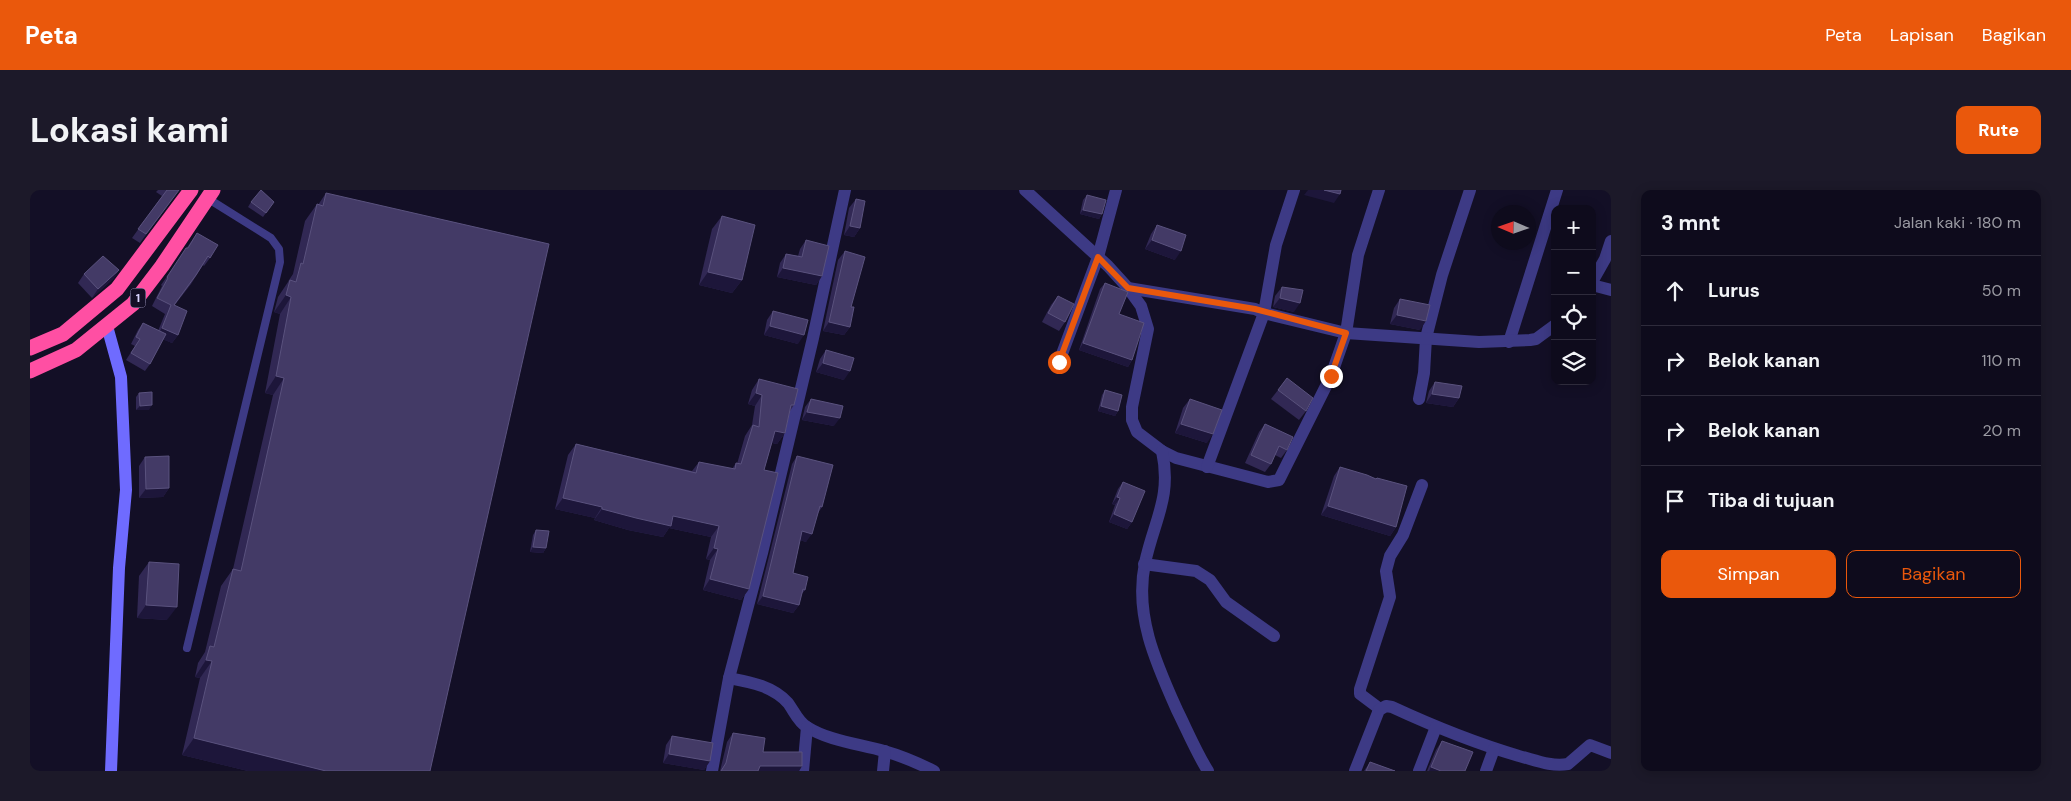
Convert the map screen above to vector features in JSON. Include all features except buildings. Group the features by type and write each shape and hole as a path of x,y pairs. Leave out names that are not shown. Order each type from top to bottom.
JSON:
{"highway":[{"name":"1","path":"30,348 63,334 117,289 191,190"},
{"name":"1","path":"30,371 76,350 133,304 210,194"}],"main road":[{"path":"107,326 121,377 126,490 119,568 111,771"},
{"path":"63,334 76,350"}],"street":[{"path":"712,771 729,678 767,534 813,338 845,190"},
{"path":"1059,362 1098,257 1116,190"},
{"path":"1207,467 1264,313 1276,246 1294,190"},
{"path":"1028,192 1098,257 1128,288 1141,306 1148,329 1132,406 1132,420 1138,432 1162,452 1176,458 1268,482 1279,480 1331,376 1346,333 1358,254 1379,190"},
{"path":"1419,400 1424,372 1426,338 1442,275 1470,190"},
{"path":"1510,342 1557,190"},
{"path":"1596,276 1605,259 1611,241"},
{"path":"1596,284 1611,290"},
{"path":"1128,288 1255,309 1264,313 1346,333 1510,342 1536,339 1551,328"},
{"path":"1162,452 1166,478 1165,493 1144,564 1142,606 1146,631 1160,672 1199,756 1208,771"},
{"path":"1380,709 1360,694 1360,689 1390,597 1386,571 1390,556 1403,535 1422,485"},
{"path":"1144,564 1196,571 1210,580 1226,602 1274,636"},
{"path":"729,678 764,687 776,693 788,703 806,727 834,738 885,751 914,761 934,771"},
{"path":"1355,771 1380,709 1386,706 1494,749 1545,763 1556,765 1568,764 1590,745 1611,753"},
{"path":"803,771 806,727"},
{"path":"1420,771 1436,727"},
{"path":"1486,771 1494,749"},
{"path":"883,771 885,751"}],"lane":[{"path":"187,648 280,262 279,249 270,238 210,194"}],"route":[{"path":"1059,362 1098,257 1128,288 1255,309 1264,313 1346,333 1331,376"}]}
